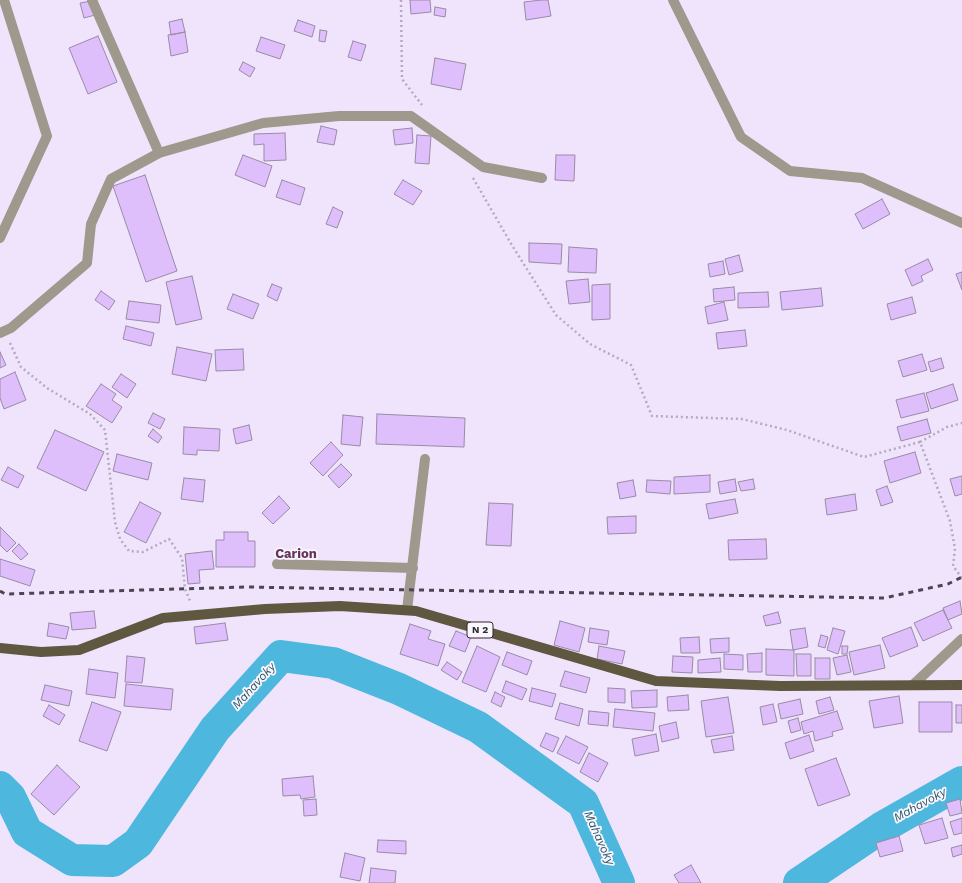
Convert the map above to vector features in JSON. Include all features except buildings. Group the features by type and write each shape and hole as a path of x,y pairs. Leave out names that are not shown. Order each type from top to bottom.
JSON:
{"main road":[{"name":"N 2","path":"0,648 41,652 79,650 163,618 265,609 340,606 416,611 656,681 780,686 962,684"}],"street":[{"path":"0,238 47,136 4,0"},
{"path":"92,0 159,153"},
{"path":"673,0 741,137 790,171 862,178 962,224"},
{"path":"2,332 11,328 87,263 91,224 111,179 159,153 263,123 339,116 411,116 483,167 542,178"},
{"path":"407,610 425,459"},
{"path":"278,564 413,568"},
{"path":"914,684 962,639"}],"path":[{"path":"401,0 402,79 424,107"},
{"path":"472,176 513,247 556,316 590,344 631,365 652,416 742,419 787,430 864,457 920,442 947,427 962,423"},
{"path":"2,332 21,367 47,388 90,414 105,430 115,522 120,539 129,551 142,552 169,539 182,558 185,589 196,615"},
{"path":"920,442 950,520 955,549 953,566 962,578"}],"waterway":[{"name":"Mahavoky","path":"0,787 10,797 27,832 72,860 113,861 138,843 215,729 281,656 333,663 399,689 478,727 583,803 619,883"},
{"name":"Mahavoky","path":"799,883 881,828 962,782"}],"railway":[{"path":"0,591 5,594 247,587 884,598 948,584 962,577"}],"district":[{"name":"Carion","path":"296,554"}]}
